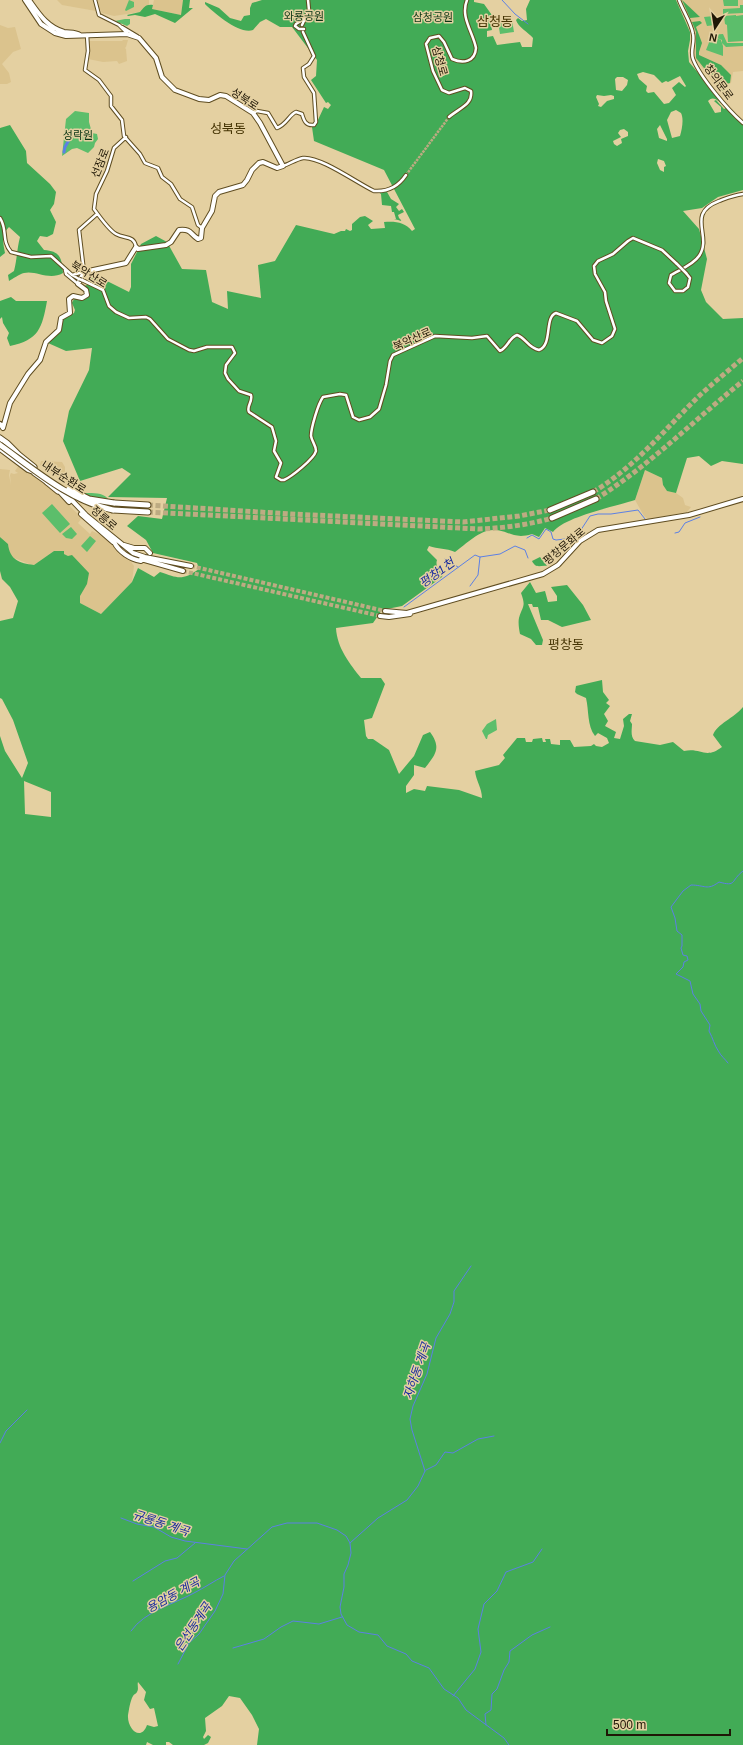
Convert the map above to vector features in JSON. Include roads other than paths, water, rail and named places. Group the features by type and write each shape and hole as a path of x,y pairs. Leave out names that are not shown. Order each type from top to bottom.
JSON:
{"highway":[{"path":"0,438 10,446 24,463 39,473"},
{"path":"0,446 58,491"},
{"name":"내부순환로","path":"0,446 79,494 94,500 148,505"},
{"name":"내부순환로","path":"0,446 76,497 93,505 113,510 136,510 148,512"},
{"path":"550,510 593,492"},
{"path":"552,518 596,499"}],"main road":[{"path":"25,0 37,19 48,30 66,36 127,34 139,38"},
{"path":"29,0 44,21 53,28 80,35"},
{"name":"성북로","path":"139,38 153,54 162,77 175,90 199,100 209,100 220,95 226,96 253,113 260,122 283,166"},
{"path":"0,424 3,428 10,403 28,374 40,360 46,342 59,330 61,318 70,313 71,308 69,306 69,300 73,296 86,297 87,292 78,284 84,272 126,263 136,247 166,245 171,242 179,230 190,231 198,239 201,238 202,228 212,211 215,196 219,192 243,185 252,170 260,162 277,168 283,166"},
{"name":"정릉로","path":"0,446 24,463 28,470 58,491"},
{"name":"정릉로","path":"0,446 53,481 86,515 133,556 183,572"},
{"name":"정릉로","path":"28,470 39,473 97,529 127,550 138,555 191,566"},
{"name":"평창문화로","path":"386,611 407,613 548,572 560,564 586,537 598,530 689,516 743,499"},
{"path":"97,529 99,528 110,536"},
{"path":"141,561 127,556 116,547 116,542 134,548 145,548 150,553"},
{"name":"평창문화로","path":"380,616 389,618 402,616 417,612 421,609"}],"street":[{"path":"95,0 99,15 139,38"},
{"path":"302,25 309,10 308,0"},
{"name":"삼청로","path":"449,117 470,101 472,97 471,91 465,88 449,93 442,90 433,71 426,44 430,38 439,36 444,42 452,59 462,62 468,61 472,58 476,48 466,19 465,9 467,0"},
{"name":"창의문로","path":"679,0 693,33 692,51 694,60 712,88 730,111 743,123"},
{"path":"253,113 256,111 268,113 277,128 286,123 293,113 296,112 302,114 305,123 308,125 314,125 316,122 314,93 302,73 303,68 309,64 314,56 303,31 295,26 304,19"},
{"path":"120,26 127,34"},
{"path":"117,35 120,26"},
{"path":"87,35 88,51 85,70 99,80 111,96 111,106 122,120 124,136 147,164 154,165 158,168 162,177 171,184 180,200 192,207 198,225 202,228"},
{"name":"선잠로","path":"97,214 94,209 99,187 107,170 114,148 126,137"},
{"path":"283,166 301,158 307,158 332,168 374,191 380,192 394,188 406,175"},
{"name":"북악산로","path":"0,218 5,228 5,241 11,252 31,257 51,256 72,275 103,290 109,306 116,312 129,318 146,317 150,319 168,339 188,350 194,351 207,347 232,348 235,353 226,365 227,378 239,391 251,395 252,398 248,408 249,412 272,427 276,441 274,451 281,463 276,477 284,480 310,460 315,453 316,446 311,435 317,412 323,397 340,394 346,395 348,398 351,415 355,419 361,420 370,417 379,409 386,385 390,361 393,355 435,336 472,338 487,336 500,350 504,349 512,338 517,335 520,336 530,347 539,350 544,346 551,317 556,313 577,321 594,340 602,344 613,335 615,329 606,301 605,292 594,272 596,262 613,254 628,240 633,238 662,250 677,264 686,273 690,278 688,287 682,292 675,290 669,283 671,275 696,259 700,255 702,245 701,226 703,212 717,202 743,194"},
{"path":"72,275 84,272 79,230 97,214 116,234 132,238 136,243 136,247"},
{"path":"65,269 66,274 78,284"}],"waterway":[{"path":"502,0 515,14 528,24"},
{"path":"64,152 70,138"},
{"path":"527,538 532,535 539,539 546,529 551,532 553,539 565,539 573,542 590,516 598,514 611,514 638,510 645,519"},
{"path":"675,533 679,532 685,523 700,517"},
{"path":"470,586 478,575 480,557 500,554 515,546 525,550 528,558"},
{"name":"평창1천","path":"404,607 475,555 480,557"},
{"path":"445,559 458,567"},
{"path":"728,1063 716,1047 709,1031 710,1025 701,1011 700,1004 693,994 690,981 676,974 683,967 684,962 688,960 687,956 683,955 681,948 682,935 677,931 675,918 671,907 683,891 691,885 709,887 719,882 729,884 733,882 743,871"},
{"name":"자하동 계곡","path":"425,1471 410,1419 413,1406 427,1374 436,1338 450,1314 454,1302 454,1291 471,1266"},
{"path":"0,1443 6,1431 27,1410"},
{"path":"426,1470 436,1465 445,1452 453,1453 478,1439 494,1436"},
{"path":"350,1543 378,1518 407,1500 418,1486 425,1471"},
{"name":"규룡동 계곡","path":"121,1518 137,1524 154,1527 171,1537 185,1541 247,1549"},
{"name":"은선동계곡","path":"178,1664 189,1643 199,1634 215,1611 223,1594 225,1575 234,1561 272,1527 287,1523 317,1523 337,1530 346,1536 350,1543 351,1553 344,1574 344,1587 340,1607 341,1614 347,1625 359,1632 378,1635 387,1646 406,1654 412,1661 429,1668 444,1689 458,1698 466,1710 504,1738 509,1745"},
{"path":"133,1581 165,1561 177,1558 195,1543"},
{"path":"453,1696 475,1669 481,1652 478,1629 484,1604 497,1591 506,1572 533,1562 542,1549"},
{"name":"용암동 계곡","path":"131,1631 137,1624 152,1613 194,1593 224,1576"},
{"path":"233,1648 264,1639 281,1627 293,1621 319,1624 342,1617"},
{"path":"486,1725 485,1714 491,1710 492,1694 497,1689 504,1670 509,1662 510,1651 532,1635 550,1627"}],"tunnel":[{"path":"406,175 449,117"},
{"path":"593,492 636,460 699,396 743,358"},
{"path":"596,499 635,472 743,381"},
{"path":"148,505 291,514 463,522 519,516 550,510"},
{"path":"148,512 479,529 516,526 552,518"},
{"path":"191,566 385,611"},
{"path":"183,571 380,616"}],"district":[{"name":"삼청동","path":"495,21"},
{"name":"성북동","path":"228,128"},
{"name":"평창동","path":"566,644"}],"park label":[{"name":"와룡공원","path":"304,16"},
{"name":"삼청공원","path":"433,17"},
{"name":"성락원","path":"78,135"}]}
